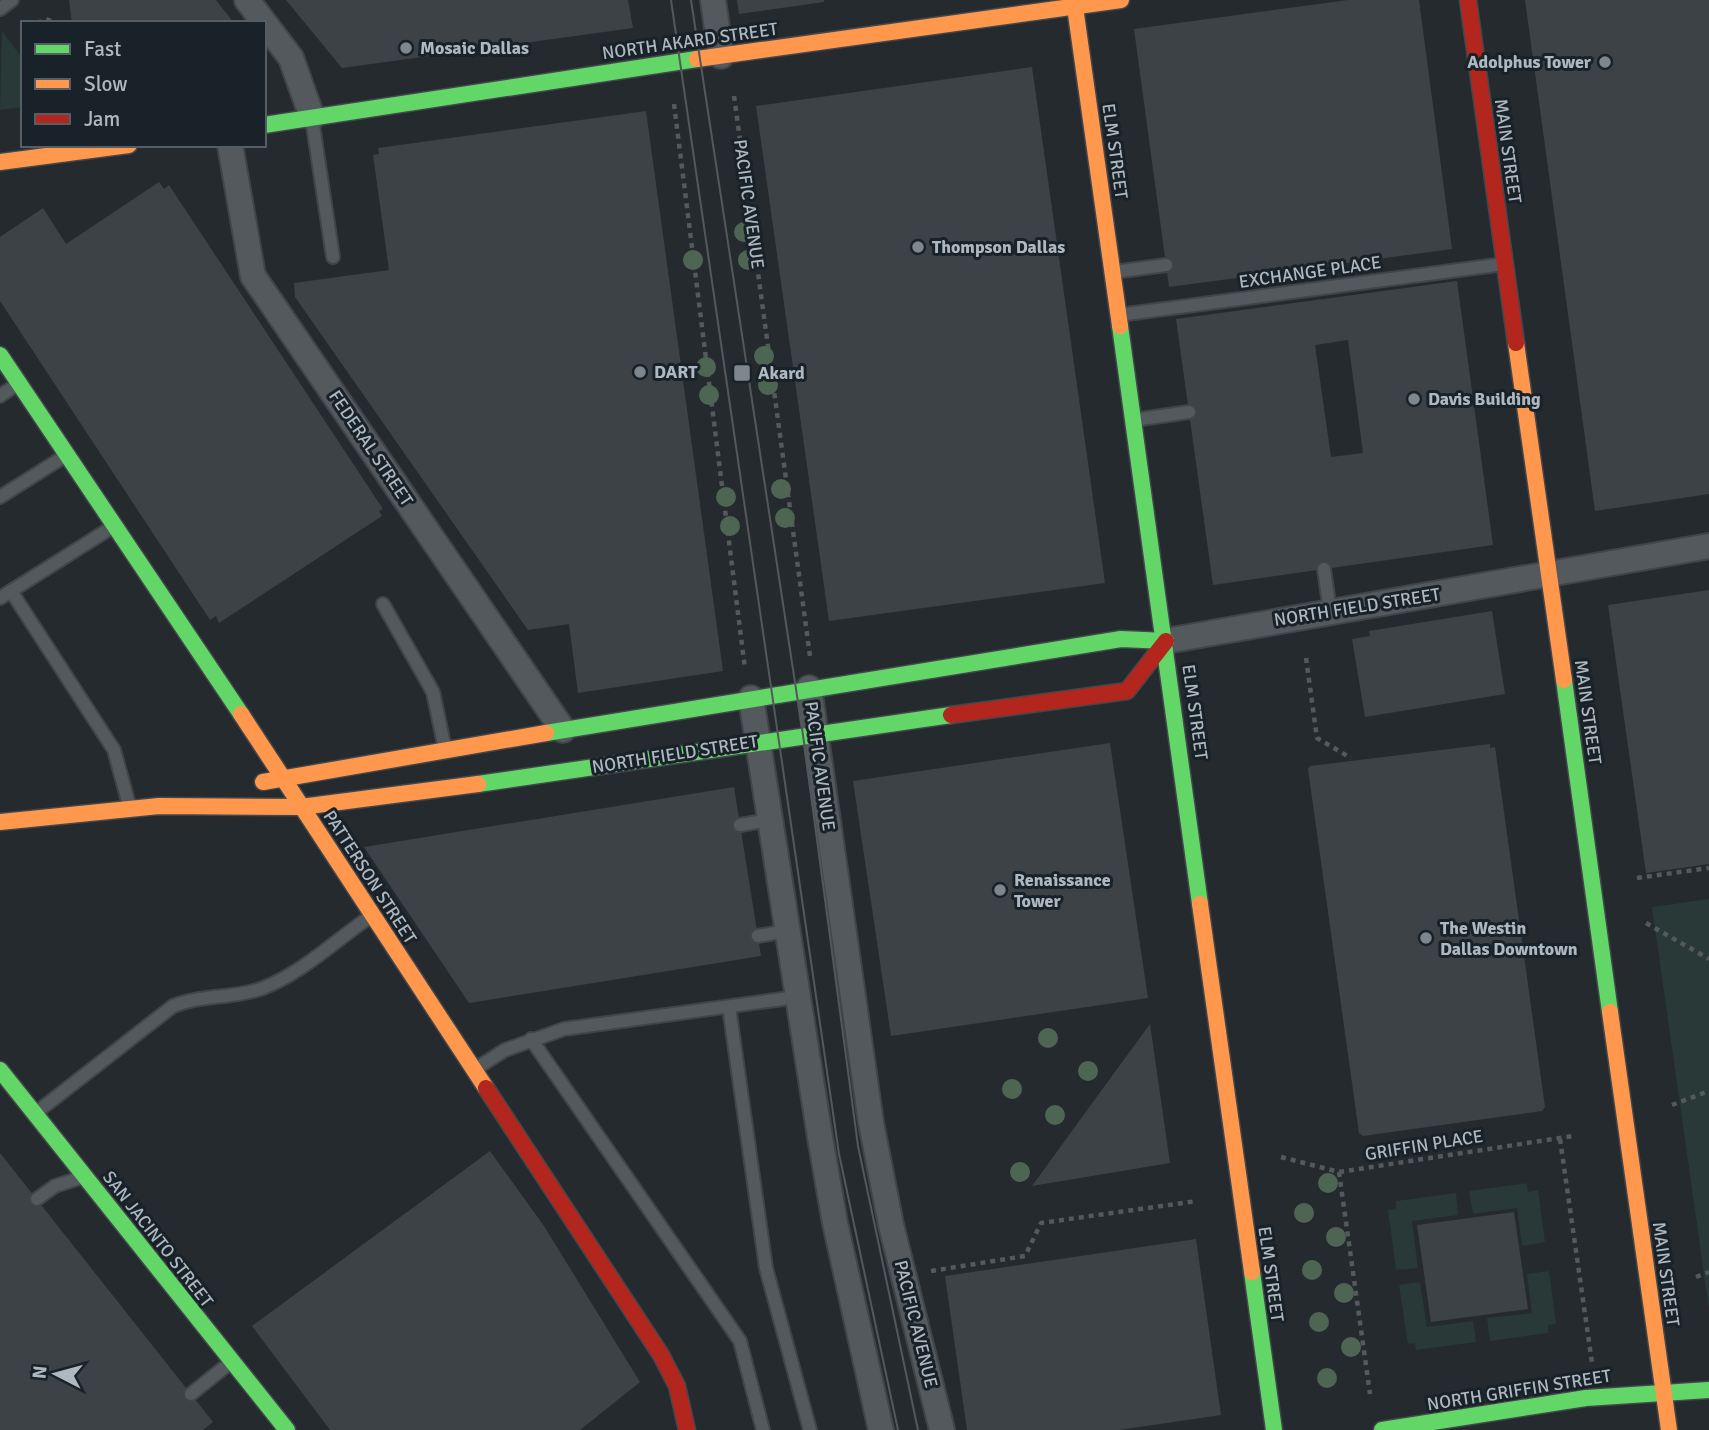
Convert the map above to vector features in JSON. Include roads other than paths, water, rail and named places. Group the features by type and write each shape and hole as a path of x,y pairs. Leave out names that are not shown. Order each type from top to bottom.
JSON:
{"main road":[{"name":"NORTH AKARD STREET","path":"266,125 1075,4 1121,0"},
{"name":"MAIN STREET","path":"1468,0 1669,1430"},
{"name":"ELM STREET","path":"1075,4 1274,1430"},
{"path":"0,162 114,147"},
{"name":"PATTERSON STREET","path":"0,355 302,807 661,1355 677,1386 687,1430"},
{"name":"NORTH FIELD STREET","path":"159,806 281,777 810,688 1121,639 1166,641"},
{"name":"NORTH FIELD STREET","path":"0,822 159,806 302,807 497,782 758,741 1127,691 1166,641"},
{"name":"SAN JACINTO STREET","path":"0,1070 232,1362 272,1420 287,1430"},
{"name":"NORTH GRIFFIN STREET","path":"1382,1430 1663,1389 1709,1390"}],"street":[{"path":"247,0 263,21"},
{"path":"713,0 721,56"},
{"path":"266,24 292,58 312,117"},
{"name":"FEDERAL STREET","path":"230,147 253,276 563,730"},
{"name":"NORTH FIELD STREET","path":"1166,641 1709,546"},
{"name":"PACIFIC AVENUE","path":"810,688 871,1124 942,1430"},
{"path":"751,698 786,931 835,1223 881,1430"}],"lane":[{"path":"0,9 12,0"},
{"path":"312,117 333,257"},
{"name":"EXCHANGE PLACE","path":"1119,315 1504,264"},
{"path":"1113,272 1166,265"},
{"path":"0,397 19,383"},
{"path":"1134,420 1189,412"},
{"path":"0,497 67,455"},
{"path":"0,598 114,526"},
{"path":"1324,569 1330,611"},
{"path":"11,591 114,750 130,808"},
{"path":"383,604 433,692 445,749"},
{"path":"740,825 769,820"},
{"path":"34,1114 173,1006 192,999 240,995 279,981 371,916"},
{"path":"758,936 786,931"},
{"path":"475,1069 505,1049 564,1029 797,998"},
{"path":"729,1007 766,1268 810,1430"},
{"path":"531,1038 740,1341 763,1430"},
{"path":"37,1199 55,1186 84,1177"},
{"path":"191,1394 232,1362"}],"tram line":[{"path":"671,0 839,1154 898,1430"},
{"path":"691,0 803,735 858,1146 918,1430"}],"place":[{"name":"Mosaic Dallas","path":"406,48"},
{"name":"Adolphus Tower","path":"1605,62"},
{"name":"Thompson Dallas","path":"918,247"},
{"name":"DART","path":"640,372"},
{"name":"Akard","path":"742,373"},
{"name":"Davis Building","path":"1414,399"},
{"name":"Renaissance Tower","path":"1000,890"},
{"name":"The Westin Dallas Downtown","path":"1426,938"}]}
